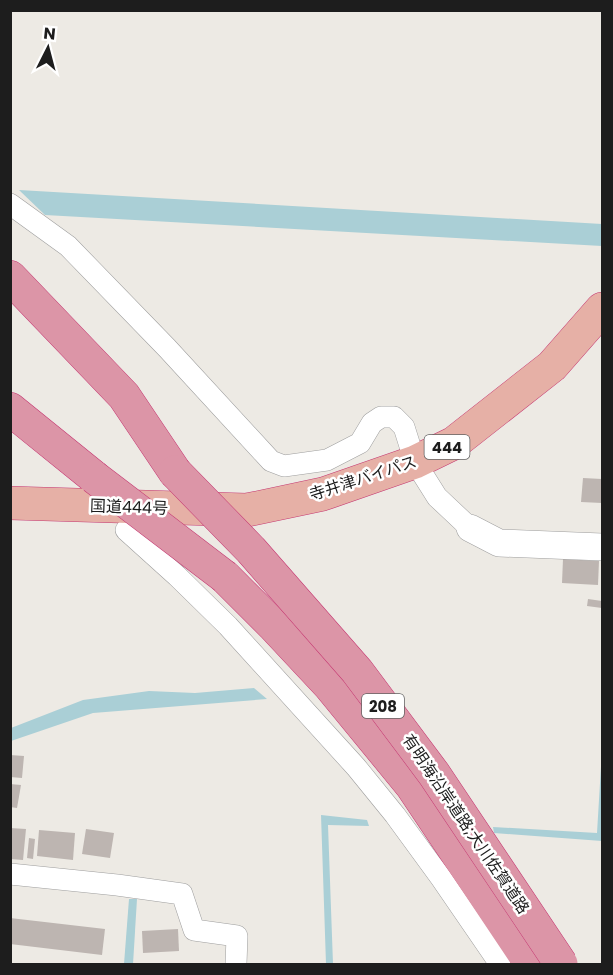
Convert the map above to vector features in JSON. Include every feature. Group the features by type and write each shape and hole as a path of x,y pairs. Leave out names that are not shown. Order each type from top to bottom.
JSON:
{"highway":[{"name":"有明海沿岸道路;大川佐賀道路","path":"10,278 124,396 175,472 251,550 357,671 434,774 561,964"},
{"name":"寺井津バイパス","path":"248,510 323,494 415,462 454,443 552,366 603,309"},
{"name":"有明海沿岸道路;大川佐賀道路","path":"10,409 94,477 225,576 273,625 330,686 412,786 531,964"},
{"name":"国道444号","path":"10,503 248,510"}],"street":[{"path":"10,204 68,246 168,348 271,461 284,466 327,460 360,443 372,423 381,417 394,417 404,427 415,462 437,497 470,528 499,543 603,547"},
{"path":"126,530 228,626 356,766 441,878 500,964"},
{"path":"10,874 182,894 194,930 237,936 236,964"}],"water":[{"path":"19,190 602,224 602,246 45,215"},
{"path":"254,688 267,699 93,713 11,741 11,728 83,700 149,691 195,693"},
{"path":"602,750 602,841 494,833 493,827 597,833"},
{"path":"321,815 367,820 369,826 328,825 333,964 326,964"},
{"path":"129,899 137,899 133,964 124,964"}],"building":[{"path":"583,478 602,479 602,503 581,502"},
{"path":"563,559 599,561 598,585 562,583"},
{"path":"588,599 602,601 602,608 587,606"},
{"path":"10,755 24,756 22,778 10,777"},
{"path":"10,784 21,785 17,808 10,807"},
{"path":"10,828 26,829 23,860 10,859"},
{"path":"86,829 114,833 110,858 82,854"},
{"path":"39,830 75,833 73,860 37,856"},
{"path":"29,838 35,839 33,859 27,858"},
{"path":"10,918 105,929 102,955 10,944"},
{"path":"178,929 179,951 143,953 142,931"}]}
